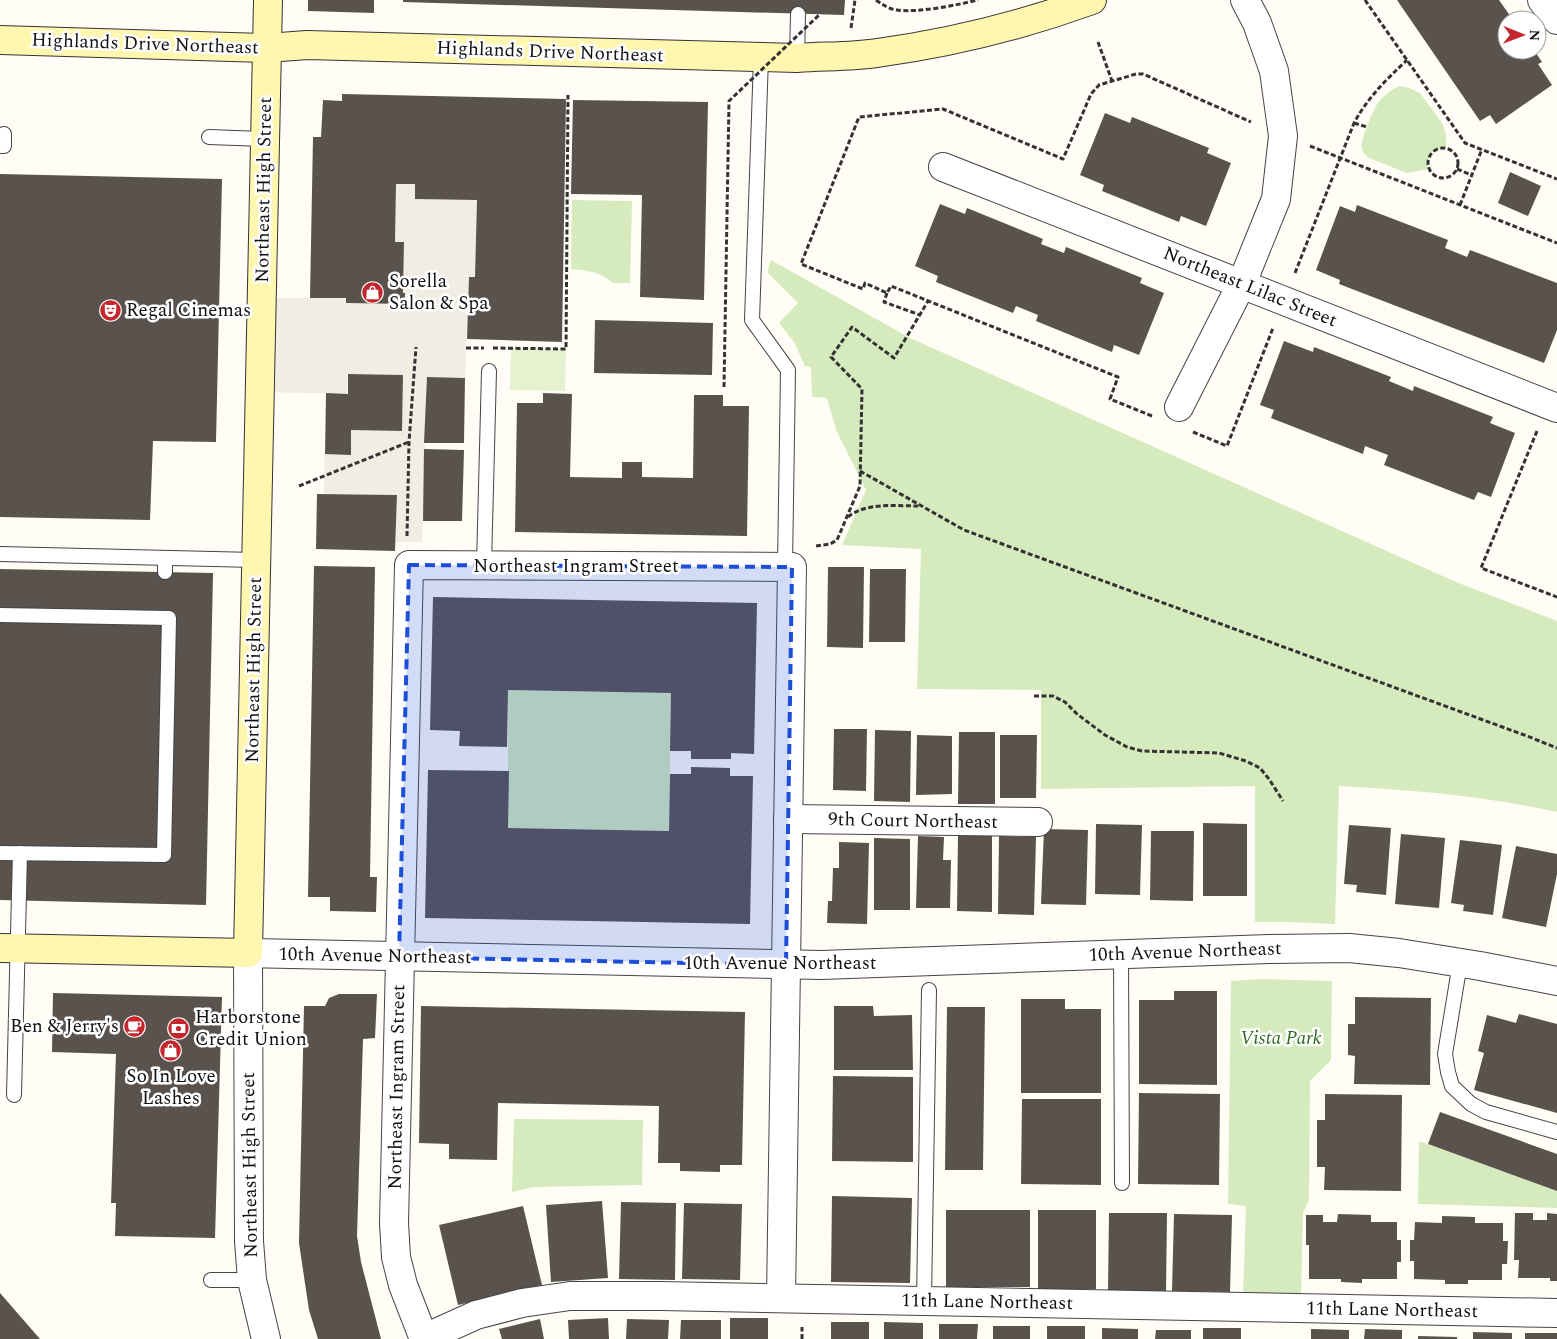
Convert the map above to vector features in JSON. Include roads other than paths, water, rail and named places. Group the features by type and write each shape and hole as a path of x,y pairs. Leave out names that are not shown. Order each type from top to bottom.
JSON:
{"street":[{"name":"Northeast High Street","path":"266,1339 252,1280 249,1241 248,953 268,0"},
{"name":"Highlands Drive Northeast","path":"0,40 268,48 326,45 797,58 875,54 961,39 1019,24 1092,0"},
{"path":"1180,408 1242,283 1276,199 1283,136 1274,71 1257,23 1245,0"},
{"path":"1542,0 1557,20"},
{"name":"Northeast Lilac Street","path":"943,166 1552,406"},
{"name":"Northeast Ingram Street","path":"424,1339 403,1285 396,1257 394,1223 409,564 785,567"},
{"path":"781,1298 792,567 785,567"},
{"name":"9th Court Northeast","path":"788,819 1038,822"},
{"name":"10th Avenue Northeast","path":"9,948 786,965 1269,948 1349,948 1460,963 1557,981"},
{"name":"11th Lane Northeast","path":"424,1339 476,1315 522,1303 570,1296 781,1298 1557,1313"}],"lane":[{"path":"797,58 798,14"},
{"path":"761,58 752,320 788,370 785,567"},
{"path":"209,137 265,139"},
{"path":"484,565 489,371"},
{"path":"0,554 256,560"},
{"path":"165,558 165,572"},
{"path":"0,615 169,618 164,855 0,853"},
{"path":"14,1095 9,948 20,853"},
{"path":"1121,954 1122,1183"},
{"path":"1460,963 1445,1054 1452,1086 1471,1104 1486,1112 1557,1132"},
{"path":"924,1301 929,990"},
{"path":"210,1280 252,1280"}],"place":[{"name":"Sorella Salon & Spa","path":"373,292"},
{"name":"Regal Cinemas","path":"110,310"},
{"name":"Ben & Jerry's","path":"135,1026"},
{"name":"Harborstone Credit Union","path":"179,1028"},
{"name":"So In Love Lashes","path":"171,1050"}],"park label":[{"name":"Vista Park","path":"1281,1038"}]}
